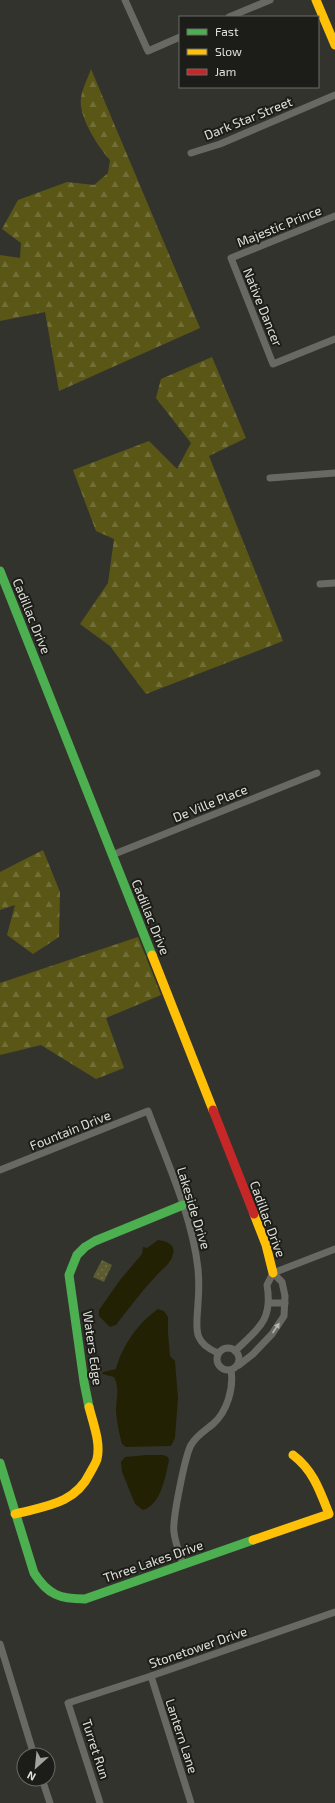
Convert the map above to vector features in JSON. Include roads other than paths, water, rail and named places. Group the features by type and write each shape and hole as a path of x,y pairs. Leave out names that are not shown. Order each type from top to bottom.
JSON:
{"street":[{"path":"125,0 148,51 179,37"},
{"path":"231,16 270,0"},
{"path":"316,0 335,45"},
{"name":"Dark Star Street","path":"191,153 220,144 335,95"},
{"name":"Majestic Prince","path":"231,258 335,216"},
{"name":"Native Dancer","path":"231,258 273,364 335,339"},
{"path":"270,478 335,473"},
{"name":"Cadillac Drive","path":"0,571 260,1231 273,1273"},
{"path":"320,584 335,583"},
{"name":"De Ville Place","path":"112,855 317,773"},
{"name":"Fountain Drive","path":"0,1170 148,1111"},
{"name":"Lakeside Drive","path":"148,1111 183,1205 195,1250 198,1271 197,1334 208,1348 218,1353"},
{"name":"Waters Edge","path":"15,1514 53,1504 74,1495 85,1484 97,1459 97,1441 84,1382 69,1275 76,1255 85,1246 94,1241 183,1205"},
{"path":"235,1351 257,1330 264,1320 269,1303 267,1285 273,1273 335,1249"},
{"path":"239,1365 239,1357 235,1351 224,1349 218,1353 217,1360 219,1366 225,1370 231,1370 239,1365 254,1354 267,1340 284,1316 285,1303 282,1282 273,1273"},
{"path":"269,1303 285,1303"},
{"path":"257,1330 267,1340"},
{"path":"184,1565 173,1531 174,1517 187,1457 194,1441 215,1423 227,1404 231,1387 231,1370"},
{"name":"Three Lakes Drive","path":"0,1463 34,1574 40,1584 50,1593 57,1596 67,1599 85,1599 330,1514 312,1474 304,1463 293,1455"},
{"name":"Stonetower Drive","path":"68,1703 151,1676 335,1612"},
{"path":"0,1644 32,1747"},
{"name":"Lantern Lane","path":"151,1676 191,1803"},
{"name":"Turret Run","path":"68,1703 100,1803"},
{"path":"45,1787 50,1803"}]}
